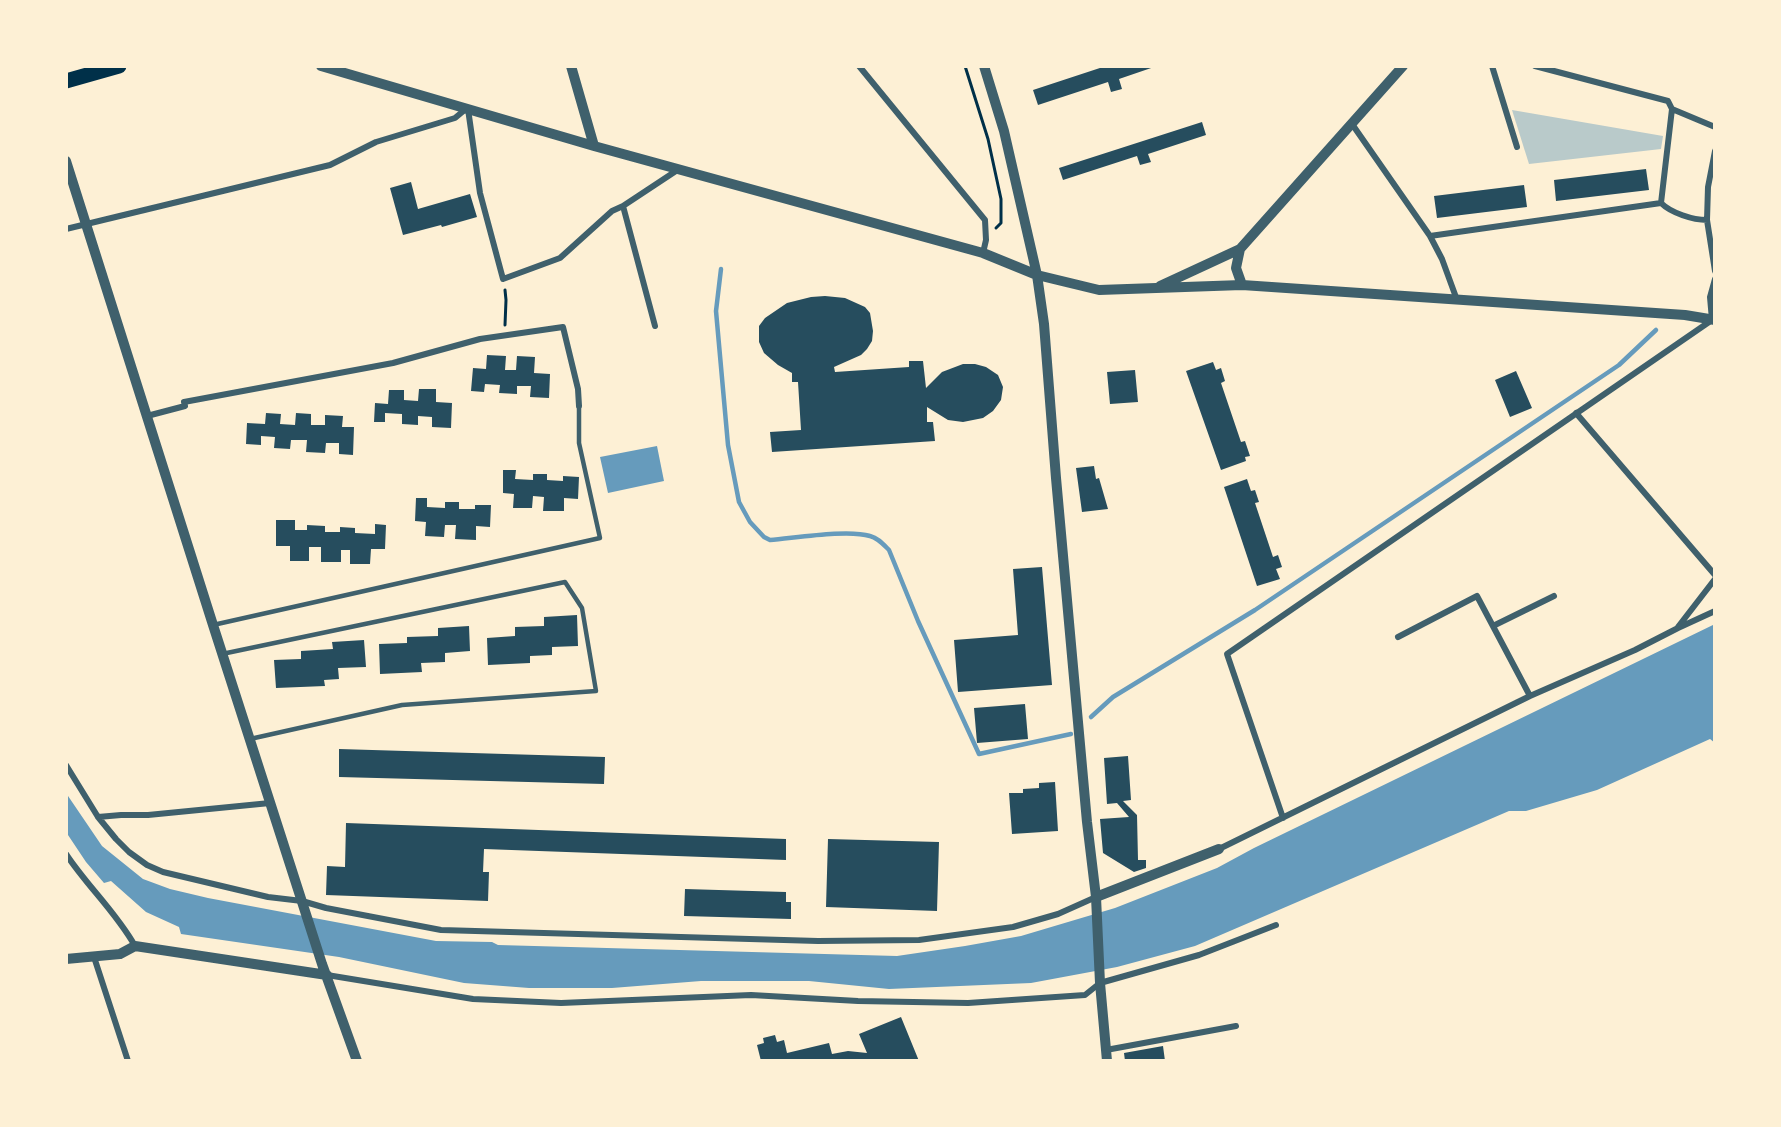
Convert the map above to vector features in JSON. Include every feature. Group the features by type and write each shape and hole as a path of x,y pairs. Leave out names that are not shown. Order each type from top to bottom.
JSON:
{"main road":[{"path":"66,81 119,66"}],"street":[{"path":"321,66 594,146 983,253 1037,275 1100,290 1242,285 1685,315 1714,320"},
{"path":"571,66 594,146"},
{"path":"859,66 986,220 986,240 983,253"},
{"path":"984,66 1004,131 1037,275 1044,324 1056,478 1096,897 1106,1055 1236,1026"},
{"path":"1155,288 1240,249 1403,66"},
{"path":"1492,66 1517,147"},
{"path":"1535,66 1668,102 1672,109 1661,203"},
{"path":"66,229 330,165 376,142 455,118 468,108"},
{"path":"468,108 480,194 503,279 560,258 612,211 680,169"},
{"path":"1672,109 1715,127"},
{"path":"1352,124 1430,236 1442,259 1457,300"},
{"path":"1715,151 1708,187 1707,220 1715,271"},
{"path":"66,161 270,804 322,964 357,1061"},
{"path":"1430,236 1661,203"},
{"path":"1661,203 1666,208 1699,220 1707,220"},
{"path":"623,206 655,326"},
{"path":"1240,249 1236,268 1242,285"},
{"path":"1714,320 1710,297 1715,279"},
{"path":"1283,818 1227,654 1714,320"},
{"path":"147,416 185,406 184,402 393,363 480,339 564,327 578,389 579,406"},
{"path":"1576,413 1715,577 1678,628"},
{"path":"1398,637 1477,596 1530,696"},
{"path":"1493,626 1554,596"},
{"path":"66,765 98,817 129,852 147,865 163,872 268,897 302,901 326,908 441,930 818,941 919,940 1013,927 1058,914 1219,849 1530,696 1635,650 1715,611"},
{"path":"98,817 270,804"},
{"path":"66,854 125,927 135,946"},
{"path":"66,959 120,954 135,946 473,999 561,1004 751,995 968,1003 1085,995 1100,983 1199,954 1276,925"},
{"path":"94,957 128,1061"}],"lane":[{"path":"213,625 600,538 579,443 579,406"},
{"path":"222,654 565,582 582,608 596,691 402,705 250,739"}],"path":[{"path":"965,66 988,139 1001,199 1001,223 986,240"},
{"path":"503,279 507,300 505,337"}],"shaded area":[{"path":"1512,110 1663,136 1661,149 1529,164"}],"water":[{"path":"657,446 664,481 608,493 600,457"},
{"path":"1715,624 1715,743 1710,739 1597,790 1526,811 1509,811 1195,946 1117,967 1031,983 889,989 809,981 701,981 612,988 529,988 464,983 339,957 181,934 179,927 146,912 111,881 104,883 86,862 66,832 66,793 102,846 143,879 170,889 208,898 436,941 492,942 498,945 897,956 1021,936 1115,908 1217,868"}],"building":[{"path":"1106,66 1157,66 1119,79 1122,89 1111,92 1108,82 1038,105 1033,90"},
{"path":"1202,122 1206,135 1148,154 1151,162 1140,165 1137,156 1063,180 1059,168"},
{"path":"1646,169 1649,190 1556,201 1554,180"},
{"path":"411,182 418,209 470,194 477,217 403,235 390,188"},
{"path":"1524,185 1527,207 1437,218 1434,196"},
{"path":"825,296 845,298 865,307 870,313 873,331 872,341 867,349 861,355 834,367 835,372 909,367 909,361 923,361 926,388 942,372 963,364 975,364 986,367 998,375 1003,387 1001,400 993,411 983,418 963,422 948,420 927,407 927,422 933,422 935,441 772,452 770,432 801,430 798,382 792,382 792,373 764,353 759,342 759,326 765,318 787,303"},
{"path":"487,355 506,356 505,370 516,370 517,356 535,357 534,373 550,374 549,398 530,397 531,386 517,386 517,394 499,393 500,385 485,384 484,392 471,391 473,368 486,369"},
{"path":"1213,362 1216,370 1221,368 1225,381 1221,383 1241,442 1245,441 1250,456 1245,457 1246,461 1221,470 1186,371"},
{"path":"1135,370 1138,402 1110,404 1107,372"},
{"path":"1516,371 1532,408 1510,417 1495,380"},
{"path":"419,389 436,389 436,402 452,403 451,428 432,427 432,417 418,416 418,425 402,424 402,414 385,413 385,422 374,422 375,403 388,404 389,390 404,390 404,400 418,401"},
{"path":"266,413 281,414 280,424 295,425 296,413 311,414 311,425 325,425 325,415 343,416 342,427 354,427 353,455 339,454 339,443 326,443 325,453 306,452 307,440 291,440 290,449 274,448 275,437 261,436 261,445 246,444 247,423 265,424"},
{"path":"1094,466 1096,479 1099,478 1108,509 1082,512 1076,468"},
{"path":"503,470 516,470 515,479 533,480 533,474 547,474 547,480 563,481 563,476 579,477 578,499 564,498 564,511 543,511 544,497 533,496 532,508 513,508 514,494 503,493"},
{"path":"1247,479 1251,491 1255,490 1259,502 1255,503 1273,557 1278,555 1282,567 1276,569 1280,579 1257,586 1224,487"},
{"path":"416,498 427,498 427,507 445,508 445,502 459,502 459,509 475,509 475,505 491,505 490,527 476,526 476,540 455,539 456,525 445,525 444,537 425,536 426,522 415,521"},
{"path":"276,520 295,520 295,530 307,530 307,525 325,526 325,532 340,532 340,527 355,528 355,533 375,534 375,524 386,525 385,549 371,549 370,564 350,564 350,550 341,550 341,562 321,562 321,547 309,547 309,561 290,561 290,546 276,546"},
{"path":"1042,567 1052,685 958,692 954,640 1018,635 1013,569"},
{"path":"577,615 578,646 552,647 552,655 530,656 530,663 488,665 487,638 515,636 515,627 544,626 544,617"},
{"path":"469,626 470,651 445,653 445,662 421,663 422,672 380,674 379,644 407,643 407,637 438,636 438,628"},
{"path":"364,640 366,667 338,668 339,679 324,680 325,686 276,688 274,660 301,659 301,651 333,649 332,642"},
{"path":"1025,704 1028,739 977,743 974,708"},
{"path":"339,749 605,757 604,784 339,777"},
{"path":"1128,756 1131,800 1123,801 1137,815 1138,860 1146,860 1146,868 1134,872 1103,853 1100,819 1129,817 1117,803 1107,804 1104,758"},
{"path":"1055,782 1058,831 1012,834 1009,793 1023,793 1023,789 1039,788 1039,783"},
{"path":"346,823 786,839 786,860 484,849 483,872 489,872 488,901 326,895 327,866 345,867"},
{"path":"828,839 939,842 937,911 826,907"},
{"path":"685,889 786,892 786,902 791,902 791,919 684,916"},
{"path":"901,1017 919,1061 761,1061 757,1045 764,1043 763,1038 775,1035 777,1042 784,1040 787,1053 829,1043 832,1054 848,1051 867,1053 859,1034"},
{"path":"1163,1046 1165,1061 1125,1061 1124,1053"}],"waterway":[{"path":"721,269 716,311 728,445 739,502 750,522 770,540 849,533 873,537 889,550 918,621 979,754 1071,734"},
{"path":"1091,717 1113,697 1255,610 1619,365 1656,330"}]}
